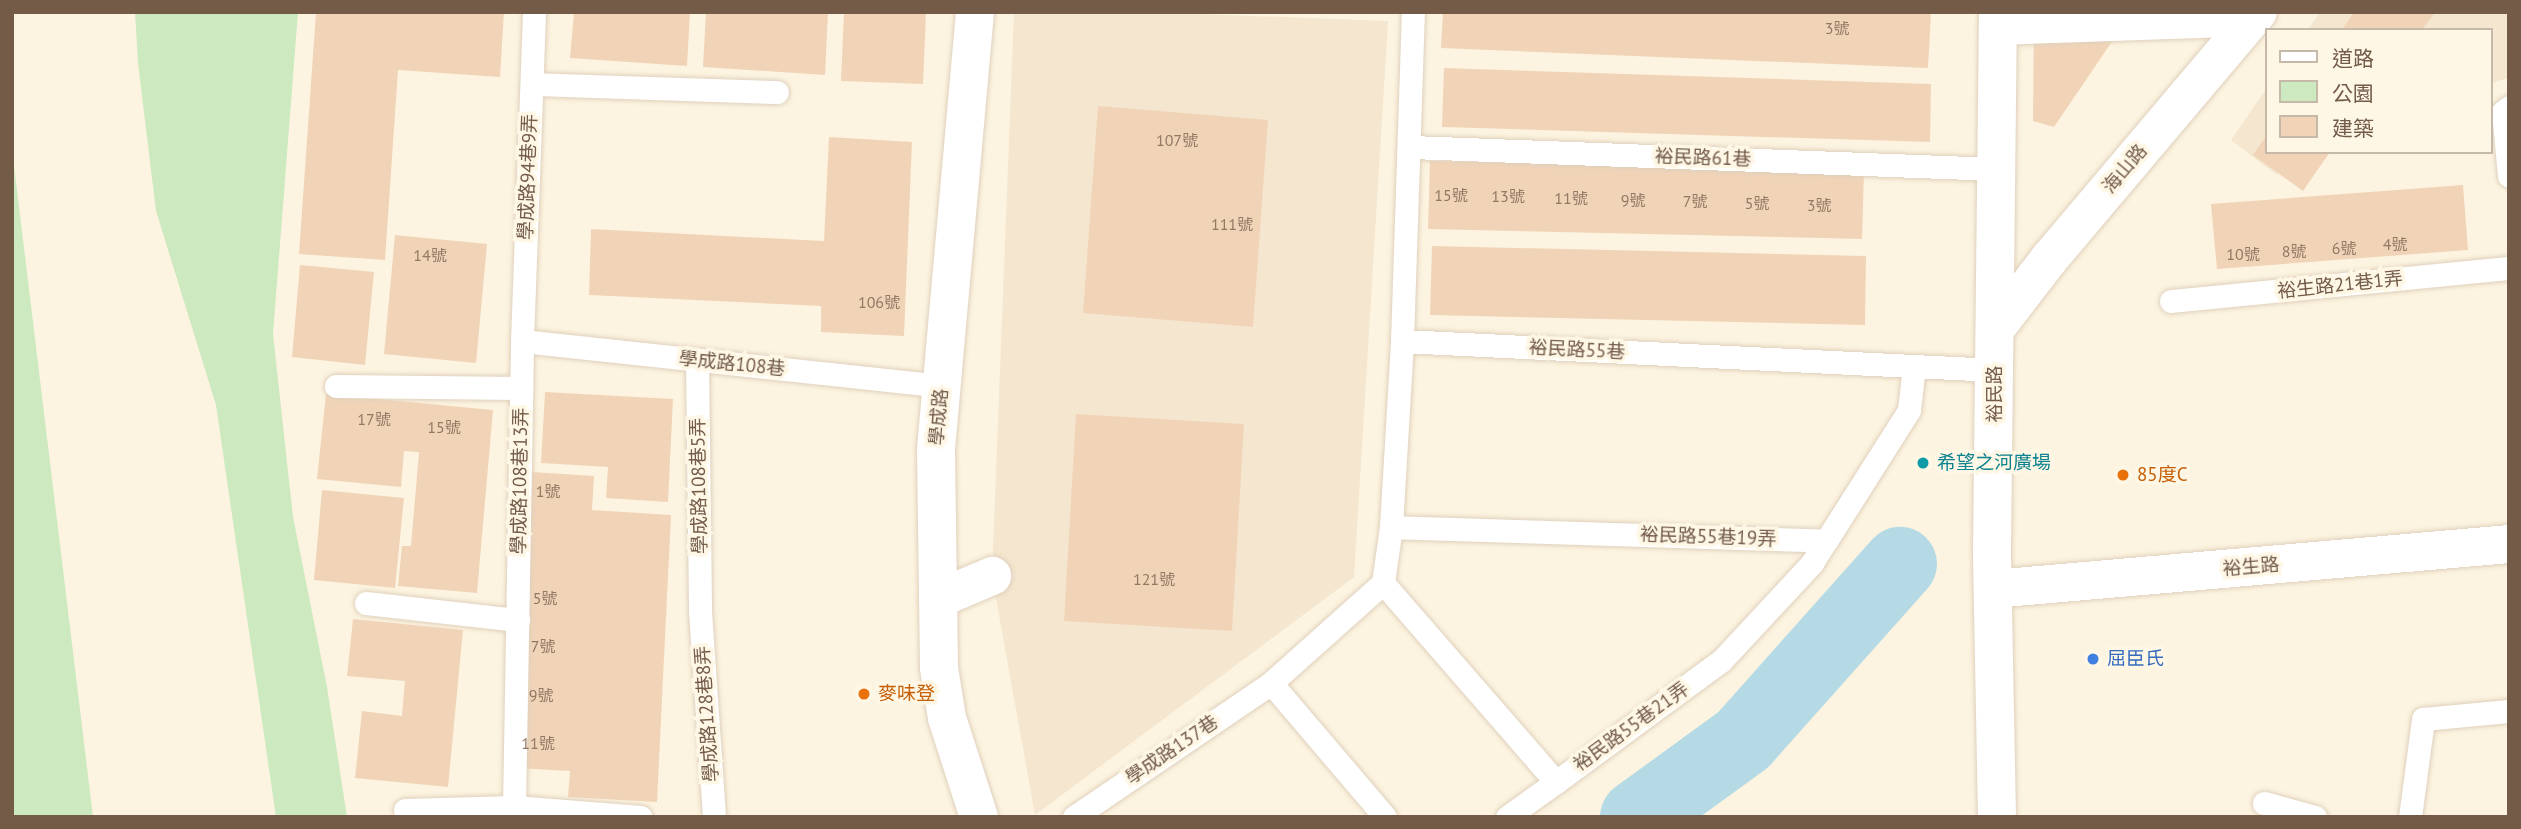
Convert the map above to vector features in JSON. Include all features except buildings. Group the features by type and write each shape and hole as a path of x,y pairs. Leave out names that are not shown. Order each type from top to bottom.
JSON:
{"street":[{"name":"學成路","path":"975,12 936,451 939,668 947,718 979,817"},
{"path":"1998,19 2255,15"},
{"name":"海山路","path":"1996,328 2050,258 2255,15"},
{"name":"裕民路","path":"1997,817 1993,589 1998,19"},
{"name":"裕生路","path":"1993,589 2509,544"},
{"path":"938,599 992,576"}],"lane":[{"name":"學成路94巷9弄","path":"522,341 534,12"},
{"path":"1383,583 1391,527 1402,341 1413,12"},
{"path":"531,85 777,92"},
{"path":"2509,107 2503,113 2509,176"},
{"name":"裕民路61巷","path":"1410,147 1996,169"},
{"name":"裕生路21巷1弄","path":"2171,301 2509,268"},
{"name":"學成路108巷","path":"522,341 942,386"},
{"name":"學成路108巷13弄","path":"514,807 522,341"},
{"name":"裕民路55巷","path":"1402,341 1995,370"},
{"name":"學成路108巷5弄","path":"697,360 700,611"},
{"path":"1826,541 1909,410 1914,366"},
{"path":"336,386 521,388"},
{"name":"裕民路55巷19弄","path":"1391,527 1826,541"},
{"name":"裕民路55巷21弄","path":"1383,583 1556,782 1721,661 1812,563 1826,541"},
{"name":"學成路137巷","path":"1074,817 1271,683 1383,583"},
{"path":"366,603 518,620"},
{"name":"學成路128巷8弄","path":"700,611 714,817"},
{"path":"1271,683 1385,817"},
{"path":"2410,817 2423,719 2509,711"},
{"path":"1507,817 1556,782"},
{"path":"2264,803 2315,817"},
{"path":"405,810 514,807 548,813 641,817"}],"shaded area":[{"path":"1014,12 1146,12 1388,21 1354,577 1035,815 992,576"},
{"path":"2320,12 2509,12 2509,78 2493,82 2493,28 2309,28"},
{"path":"2266,89 2266,154 2293,154 2277,175 2231,140"}],"green space":[{"path":"135,12 298,12 273,334 293,517 327,687 347,817 276,817 216,405 156,211 138,63"},
{"path":"12,149 93,817 12,817"}],"waterway":[{"path":"1637,817 1743,740 1900,564"}],"place":[{"name":"希望之河廣場","path":"1923,463"},
{"name":"85度C","path":"2123,475"},
{"name":"屈臣氏","path":"2093,659"},
{"name":"麥味登","path":"864,694"}]}
